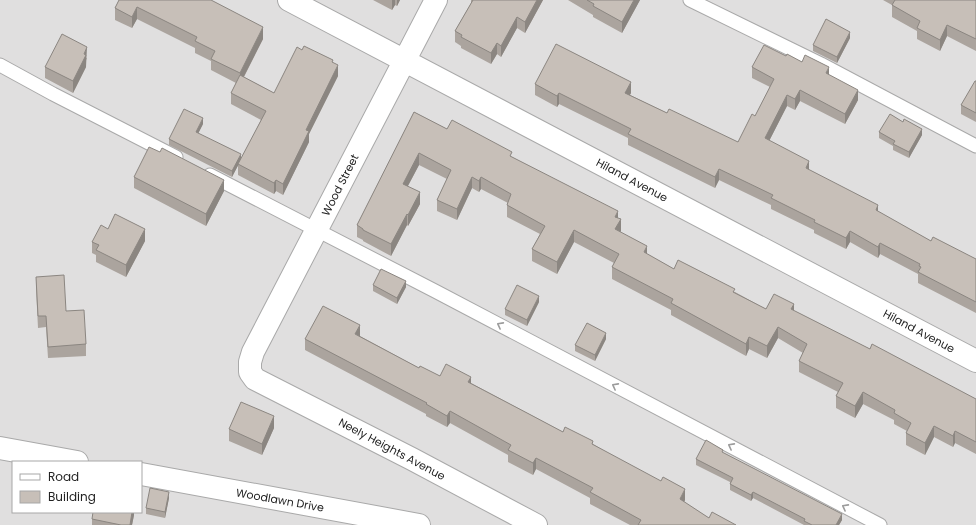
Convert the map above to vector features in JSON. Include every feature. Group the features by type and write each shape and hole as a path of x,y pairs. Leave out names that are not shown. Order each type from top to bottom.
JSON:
{"street":[{"name":"Hiland Avenue","path":"289,0 976,361"},
{"name":"Wood Street","path":"250,372 250,362 253,352 436,0"},
{"name":"Neely Heights Avenue","path":"250,372 255,379 266,385 412,459 532,524"},
{"path":"0,448 72,461"},
{"name":"Woodlawn Drive","path":"142,474 419,525"}],"lane":[{"path":"690,0 821,64 976,146"},
{"path":"0,65 53,94 186,162"},
{"path":"199,169 880,525"}],"shaded area":[{"path":"0,0 976,0 976,525 0,525"}],"building":[{"path":"119,0 211,0 263,27 240,73 211,59 215,51 195,41 197,37 137,7 132,17 115,8"},
{"path":"473,0 537,0 525,22 517,17 501,46 497,43 491,53 461,37 462,35 455,31"},
{"path":"587,0 634,0 622,22 593,6 594,4"},
{"path":"895,0 976,0 976,39 947,25 940,40 917,28 920,21 892,5"},
{"path":"826,19 850,32 837,57 813,45"},
{"path":"62,34 87,47 84,54 86,55 73,81 45,67"},
{"path":"556,44 631,82 625,93 667,113 669,109 738,142 752,114 755,116 774,79 752,67 764,45 802,62 805,55 829,67 826,73 858,90 845,114 800,90 795,99 787,95 765,138 809,161 806,168 878,205 876,210 931,241 933,237 976,259 976,302 918,272 921,267 919,266 920,264 880,243 878,247 850,231 846,238 814,222 815,220 771,198 773,195 719,169 715,177 628,134 631,129 559,93 557,96 535,84"},
{"path":"304,46 333,60 332,62 338,65 306,130 309,131 283,184 276,180 274,183 238,164 266,111 231,93 240,75 274,93 297,47 302,50"},
{"path":"976,81 976,113 961,105"},
{"path":"184,109 203,118 196,132 241,154 232,171 169,139"},
{"path":"414,112 447,129 452,120 512,152 510,156 618,211 615,217 621,219 615,229 647,246 644,252 674,269 678,260 735,289 733,292 766,309 774,294 794,304 791,309 870,349 872,344 976,399 976,442 955,431 953,436 934,426 925,443 906,433 911,423 894,413 895,410 863,392 855,406 836,396 843,383 799,361 807,344 778,327 767,346 749,337 746,344 671,303 673,299 612,267 619,254 574,230 557,262 532,249 545,226 507,205 511,194 481,177 479,181 472,177 457,209 437,200 451,170 419,153 403,184 420,192 391,244 363,230 357,225"},
{"path":"890,114 903,122 904,119 922,129 909,152 893,144 895,141 879,132"},
{"path":"149,147 160,152 162,148 224,180 206,214 134,177"},
{"path":"115,214 145,229 126,265 96,250 99,245 92,242 101,225 108,229"},
{"path":"381,269 406,281 397,298 373,285"},
{"path":"64,275 66,311 84,310 86,344 48,347 46,316 38,316 36,277"},
{"path":"517,285 539,296 527,320 505,309"},
{"path":"323,306 360,325 355,334 419,368 420,366 440,376 446,364 471,377 468,382 563,432 565,427 593,441 592,444 661,481 663,477 685,489 680,499 709,518 712,512 736,525 638,525 641,520 590,492 593,488 536,458 533,463 508,450 511,445 450,411 447,416 426,404 427,403 305,339"},
{"path":"587,323 606,333 595,355 575,345"},
{"path":"241,402 274,416 262,444 229,429"},
{"path":"706,440 723,450 722,452 842,514 836,525 812,525 804,521 805,519 753,492 751,495 730,484 733,478 696,459"},
{"path":"150,488 169,492 165,512 146,508"},
{"path":"93,513 132,513 130,525 121,525 92,519"}]}
